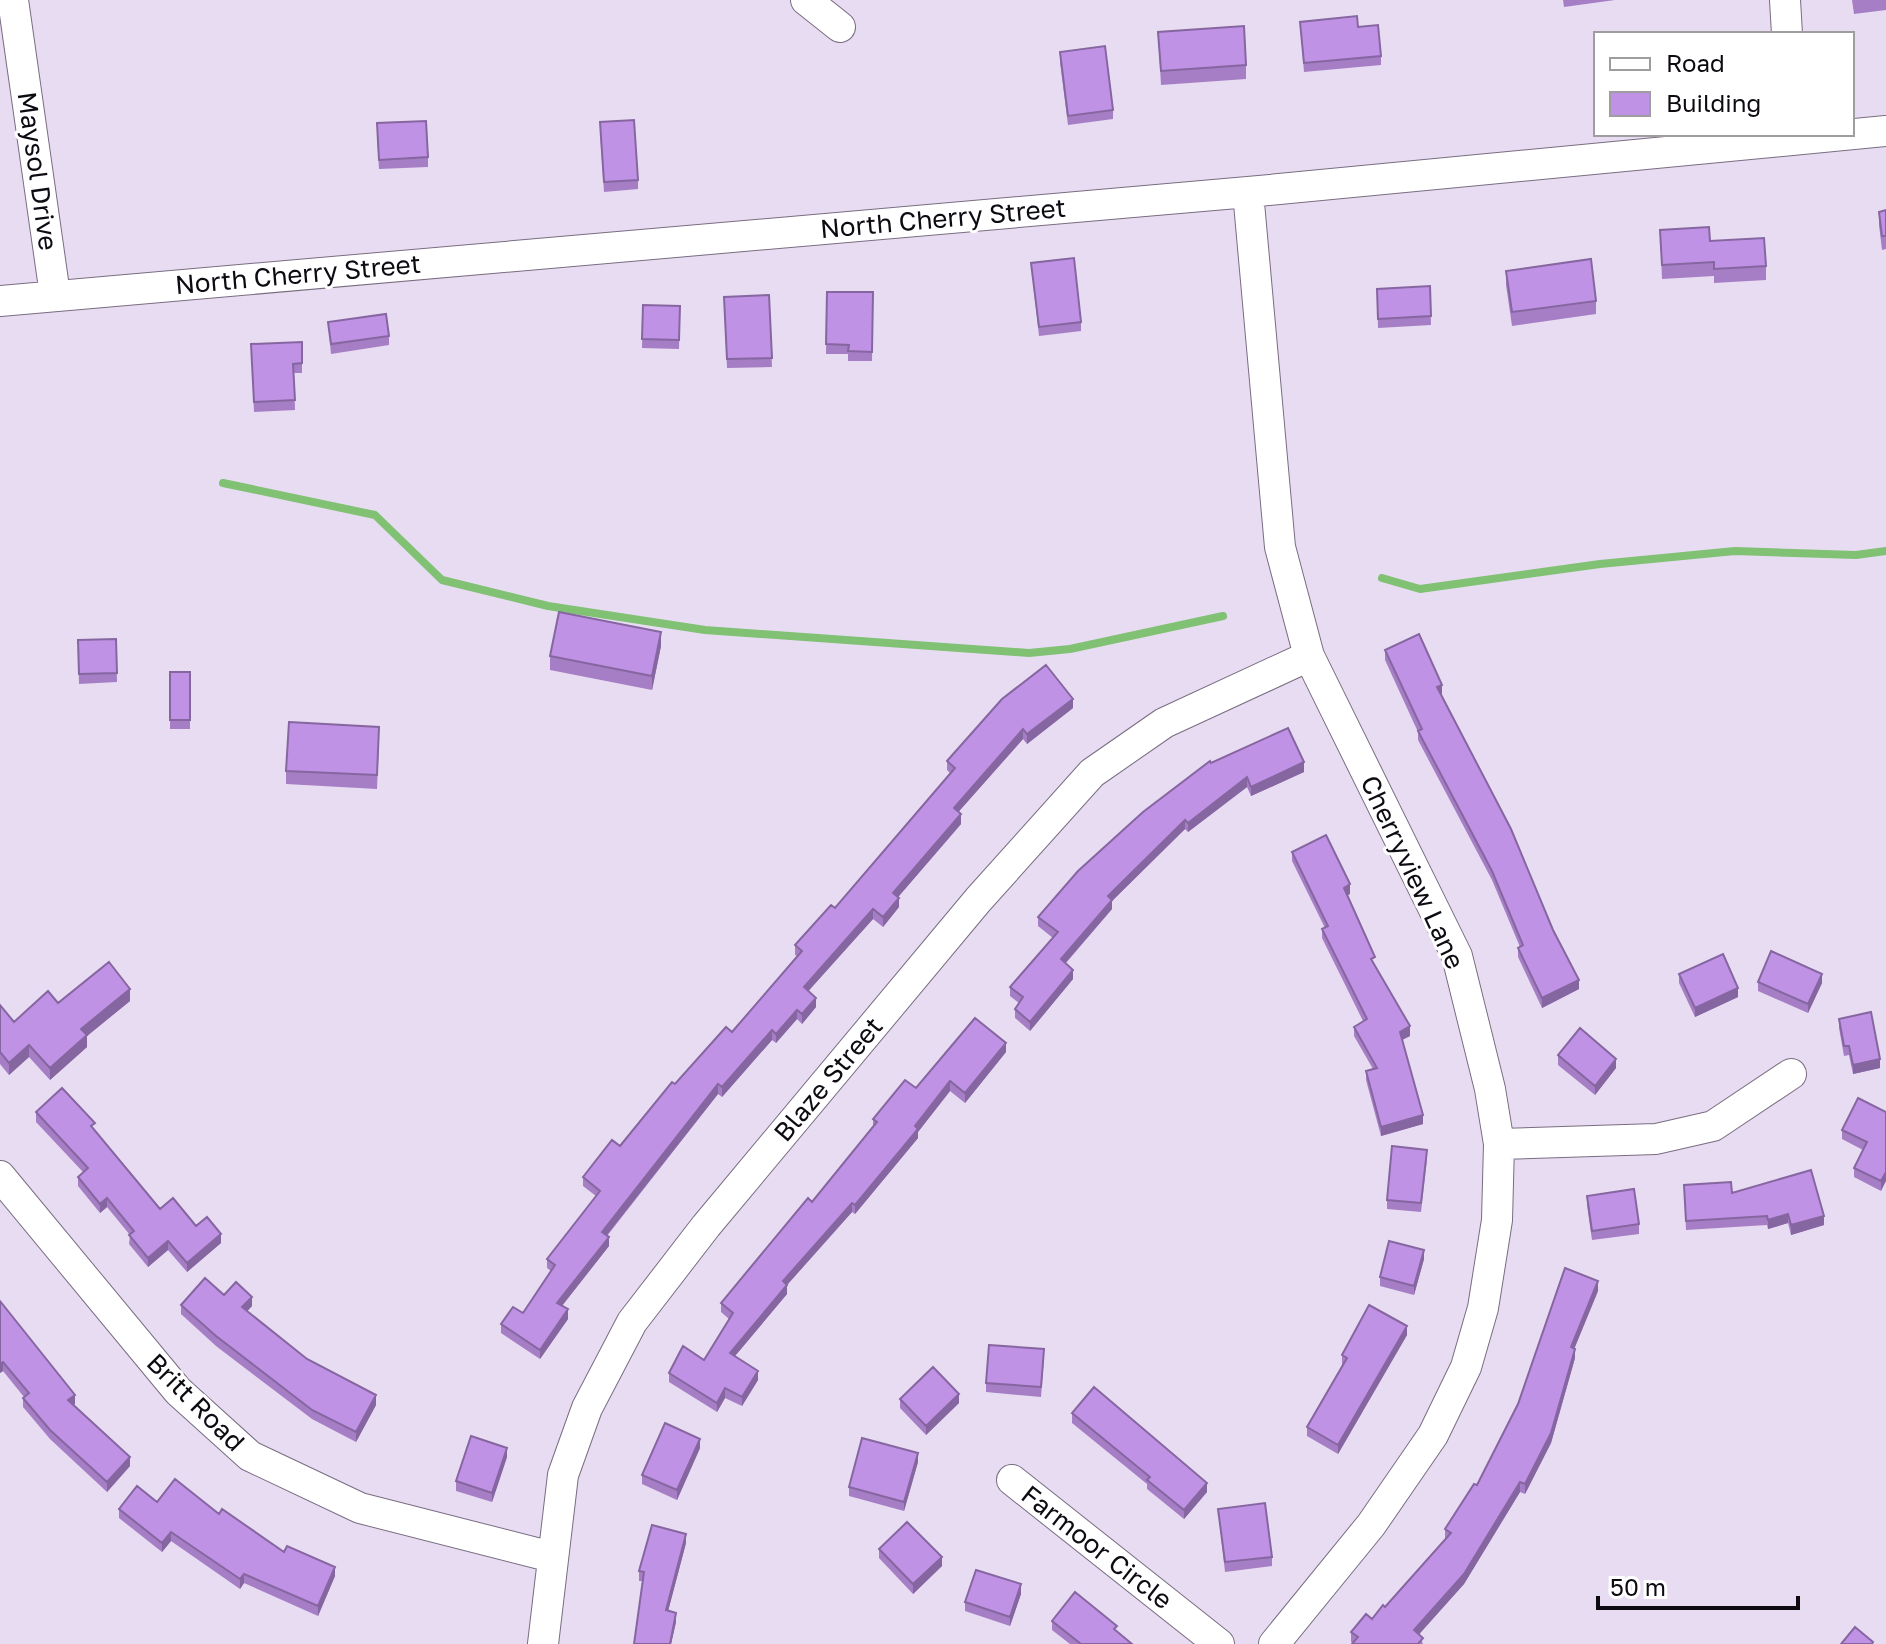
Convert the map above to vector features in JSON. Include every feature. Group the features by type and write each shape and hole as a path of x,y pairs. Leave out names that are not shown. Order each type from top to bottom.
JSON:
{"street":[{"name":"Maysol Drive","path":"13,0 55,295"},
{"path":"806,0 840,27"},
{"path":"1785,0 1787,32"},
{"name":"North Cherry Street","path":"1854,133 1886,131"},
{"name":"North Cherry Street","path":"0,301 1248,192 1796,137"},
{"name":"Cherryview Lane","path":"1248,192 1280,547 1309,656 1457,956 1490,1089 1499,1144 1497,1220 1483,1308 1466,1367 1433,1435 1371,1525 1274,1644"},
{"name":"Blaze Street","path":"543,1644 552,1557 568,1462 587,1408 632,1322 706,1226 978,900 1092,773 1164,723 1309,656"},
{"path":"1499,1144 1656,1139 1713,1126 1791,1074"},
{"name":"Britt Road","path":"0,1176 178,1391 250,1456 360,1508 552,1557"},
{"name":"Farmoor Circle","path":"1012,1480 1219,1644"}],"building":[{"path":"1357,16 1358,27 1378,25 1381,56 1304,63 1300,22"},
{"path":"1244,26 1246,65 1161,71 1158,32"},
{"path":"1105,46 1113,110 1068,116 1060,52"},
{"path":"634,120 638,180 604,182 600,122"},
{"path":"426,121 428,157 379,160 377,123"},
{"path":"1886,210 1886,236 1882,236 1879,212"},
{"path":"1709,227 1710,241 1764,238 1766,266 1714,269 1714,262 1662,265 1660,230"},
{"path":"1074,258 1081,322 1039,327 1031,263"},
{"path":"1591,259 1596,301 1512,312 1506,271"},
{"path":"1430,286 1431,316 1378,319 1377,289"},
{"path":"827,292 873,292 872,352 848,351 849,345 826,344"},
{"path":"769,295 772,358 727,359 724,297"},
{"path":"643,305 680,306 679,340 642,339"},
{"path":"386,314 389,336 331,344 328,322"},
{"path":"302,342 302,363 293,364 295,400 254,402 251,344"},
{"path":"559,612 661,632 652,676 550,656"},
{"path":"1419,634 1442,685 1437,687 1511,829 1553,930 1579,980 1542,998 1518,948 1523,945 1492,871 1418,731 1422,729 1385,650"},
{"path":"116,639 117,673 79,674 78,640"},
{"path":"1046,665 1073,699 1027,734 1023,729 954,808 961,814 893,893 899,898 883,917 873,909 804,987 816,998 802,1014 797,1010 776,1034 772,1030 722,1087 718,1084 602,1232 609,1237 557,1303 568,1309 540,1350 501,1324 513,1307 523,1313 555,1265 547,1259 600,1191 583,1177 612,1140 620,1146 672,1082 675,1084 726,1027 732,1032 802,951 795,945 831,905 835,908 955,768 947,761 1002,699"},
{"path":"170,672 190,672 190,720 170,720"},
{"path":"289,722 379,727 377,775 286,771"},
{"path":"1288,728 1304,762 1251,787 1247,777 1188,823 1185,820 1108,896 1112,900 1061,959 1073,970 1030,1022 1015,1009 1023,997 1010,987 1058,932 1038,917 1078,871 1143,812 1210,761"},
{"path":"1326,835 1350,884 1344,888 1375,957 1371,959 1410,1026 1400,1032 1423,1115 1381,1127 1366,1071 1377,1068 1354,1027 1367,1019 1322,929 1328,926 1292,852"},
{"path":"1771,951 1822,974 1808,1004 1758,982"},
{"path":"1723,954 1738,988 1695,1008 1679,974"},
{"path":"109,962 130,989 81,1029 87,1035 50,1068 29,1045 9,1063 0,1052 0,1005 14,1022 48,991 58,1003"},
{"path":"1871,1012 1880,1059 1853,1065 1849,1046 1844,1046 1839,1019"},
{"path":"975,1018 1006,1043 965,1093 950,1081 915,1126 918,1129 855,1205 852,1203 783,1281 787,1285 730,1353 758,1371 742,1397 725,1388 717,1403 669,1373 683,1346 704,1360 733,1313 721,1303 808,1198 812,1202 877,1122 873,1119 905,1080 916,1088"},
{"path":"1580,1028 1616,1059 1595,1086 1558,1055"},
{"path":"62,1088 95,1123 91,1126 160,1209 173,1198 196,1226 207,1217 221,1234 187,1263 168,1241 148,1258 129,1235 134,1231 107,1198 100,1204 78,1177 88,1168 36,1112"},
{"path":"1858,1098 1886,1112 1886,1172 1881,1181 1854,1168 1867,1142 1842,1130"},
{"path":"1392,1146 1427,1150 1421,1203 1387,1200"},
{"path":"1811,1170 1824,1216 1791,1225 1788,1214 1768,1220 1767,1216 1686,1221 1684,1185 1731,1182 1732,1193"},
{"path":"1634,1189 1639,1224 1592,1231 1587,1196"},
{"path":"1389,1241 1424,1250 1414,1286 1380,1277"},
{"path":"1565,1268 1598,1281 1571,1347 1575,1349 1551,1433 1525,1484 1520,1482 1464,1574 1414,1630 1423,1638 1418,1644 1352,1644 1358,1637 1351,1632 1366,1614 1372,1619 1383,1605 1385,1607 1451,1533 1445,1529 1474,1484 1477,1485 1518,1404"},
{"path":"205,1278 224,1295 236,1282 252,1297 242,1307 307,1359 376,1395 356,1432 312,1410 181,1305"},
{"path":"0,1301 75,1395 68,1400 130,1457 107,1482 50,1430 23,1398 29,1393 3,1362 0,1364"},
{"path":"1369,1305 1407,1326 1338,1445 1307,1427 1347,1358 1342,1355"},
{"path":"989,1345 1044,1349 1041,1387 986,1383"},
{"path":"933,1367 959,1394 926,1426 900,1399"},
{"path":"1094,1387 1207,1483 1184,1510 1147,1480 1150,1477 1072,1413"},
{"path":"665,1423 700,1439 677,1490 642,1475"},
{"path":"471,1436 507,1448 492,1493 456,1481"},
{"path":"862,1438 918,1453 904,1502 849,1487"},
{"path":"175,1479 219,1514 222,1509 284,1552 287,1546 335,1567 318,1606 244,1574 240,1579 171,1532 162,1543 119,1509 137,1486 157,1502"},
{"path":"1265,1503 1272,1557 1225,1562 1218,1509"},
{"path":"907,1522 942,1557 913,1584 879,1549"},
{"path":"652,1525 686,1534 666,1610 676,1613 670,1644 634,1644 644,1572 639,1571"},
{"path":"976,1570 1021,1584 1010,1617 965,1602"},
{"path":"1075,1592 1117,1626 1114,1629 1132,1644 1081,1644 1052,1621"},
{"path":"1855,1627 1873,1642 1872,1644 1841,1644"}],"waterway":[{"path":"223,483 375,515 442,580 548,606 705,630 1029,653 1070,649 1223,616"},
{"path":"1382,578 1420,589 1600,564 1735,551 1856,555 1886,551"}]}
